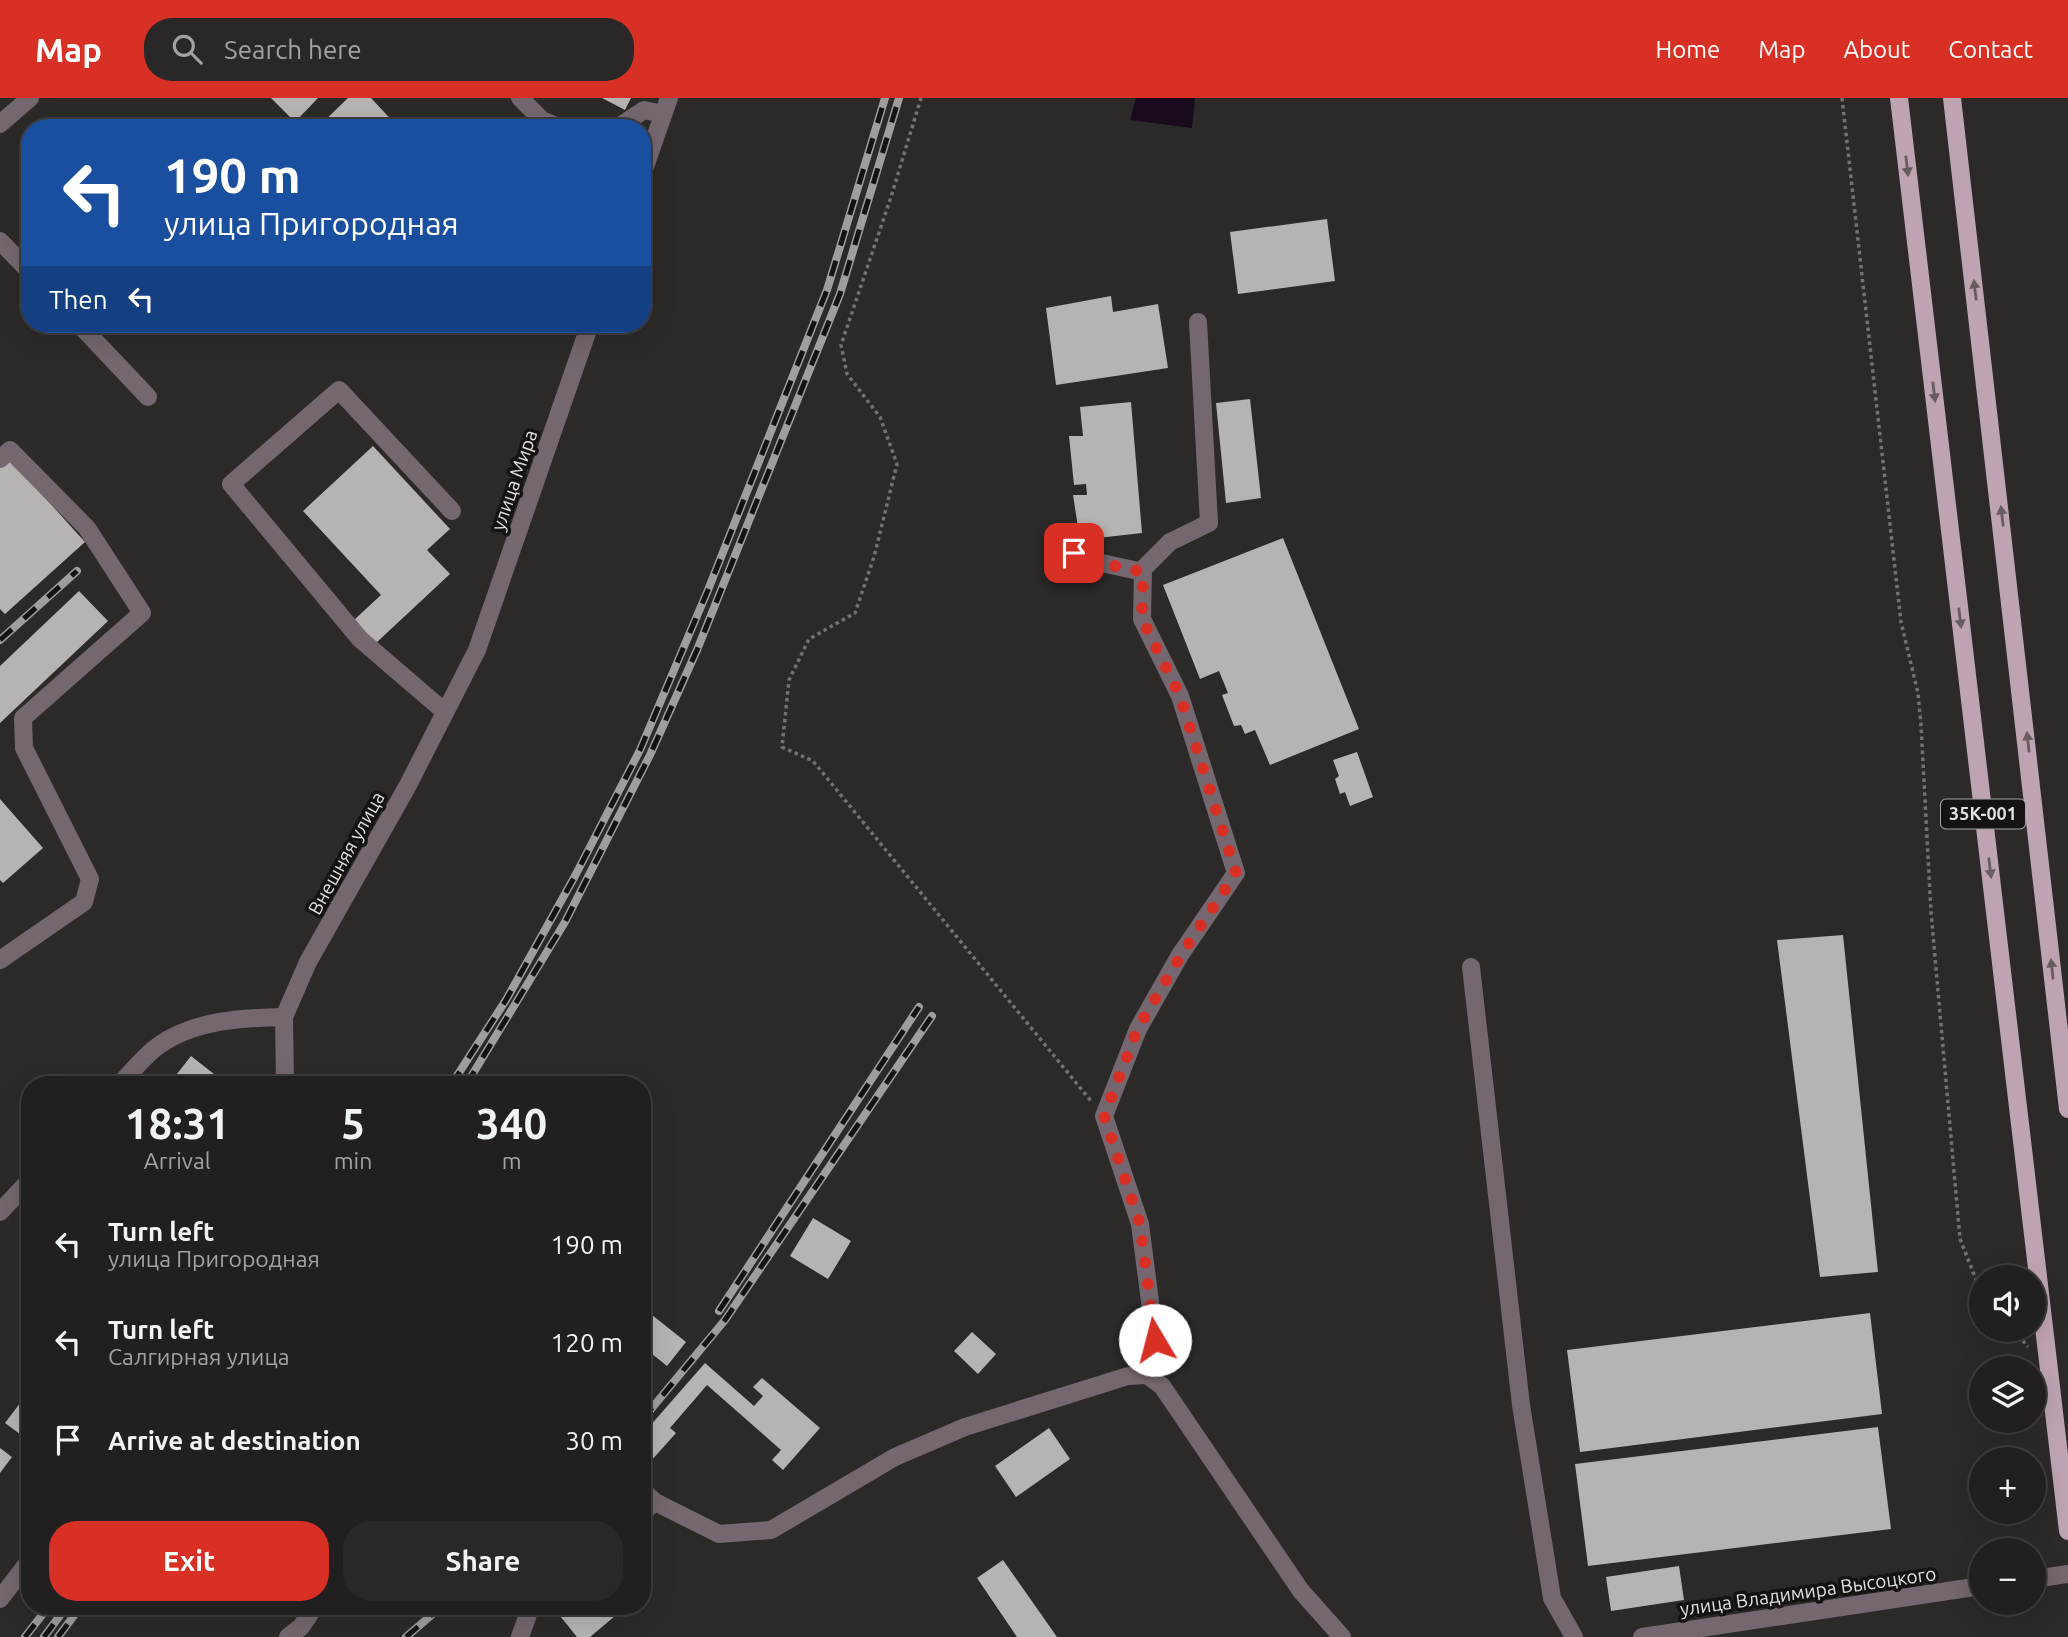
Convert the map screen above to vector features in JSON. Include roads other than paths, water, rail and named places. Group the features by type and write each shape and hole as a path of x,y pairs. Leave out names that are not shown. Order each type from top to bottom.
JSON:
{"main road":[{"name":"35К-001","path":"1899,98 2068,1531"},
{"name":"35К-001","path":"1952,98 2068,1110"}],"street":[{"path":"0,124 30,98"},
{"path":"520,98 541,119"},
{"path":"630,119 644,110 666,106 651,148"},
{"path":"0,241 21,263"},
{"path":"1147,1375 1155,1340 1140,1224 1104,1116 1138,1028 1181,955 1236,873 1180,696 1142,619 1143,569 1170,542 1209,523 1198,322"},
{"path":"88,333 148,397"},
{"name":"улица Мира","path":"477,650 587,333"},
{"path":"445,712 360,639 231,484 339,390 452,511"},
{"path":"0,459 10,450 87,528 142,613 23,718 24,748 90,879 84,902 0,960"},
{"path":"1072,541 1074,553 1097,562 1143,572"},
{"name":"Внешняя улица","path":"285,1076 284,1017 308,962 407,787 477,650"},
{"path":"1471,967 1521,1405 1552,1598 1574,1637"},
{"path":"128,1076 158,1046 204,1024 245,1017 284,1017"},
{"path":"0,1212 21,1190"},
{"path":"651,1504 719,1534 771,1530 895,1457 965,1427 1128,1376 1147,1375 1162,1386 1301,1591 1342,1637"},
{"path":"0,1599 21,1572"},
{"path":"2046,1577 2068,1574"},
{"name":"улица Владимира Высоцкого","path":"1642,1637 1969,1589"},
{"path":"288,1637 309,1615"},
{"path":"520,1637 528,1615"}],"railway":[{"path":"457,1076 506,1000 575,876 640,750 708,590 827,290 885,98"},
{"path":"471,1076 565,922 650,755 697,650 840,294 899,98"},
{"path":"0,640 77,571"},
{"path":"719,1311 919,1007"},
{"path":"651,1409 725,1320 932,1016"},
{"path":"25,1637 42,1615"},
{"path":"44,1637 60,1615"},
{"path":"58,1637 74,1615"},
{"path":"406,1637 432,1615"}]}
